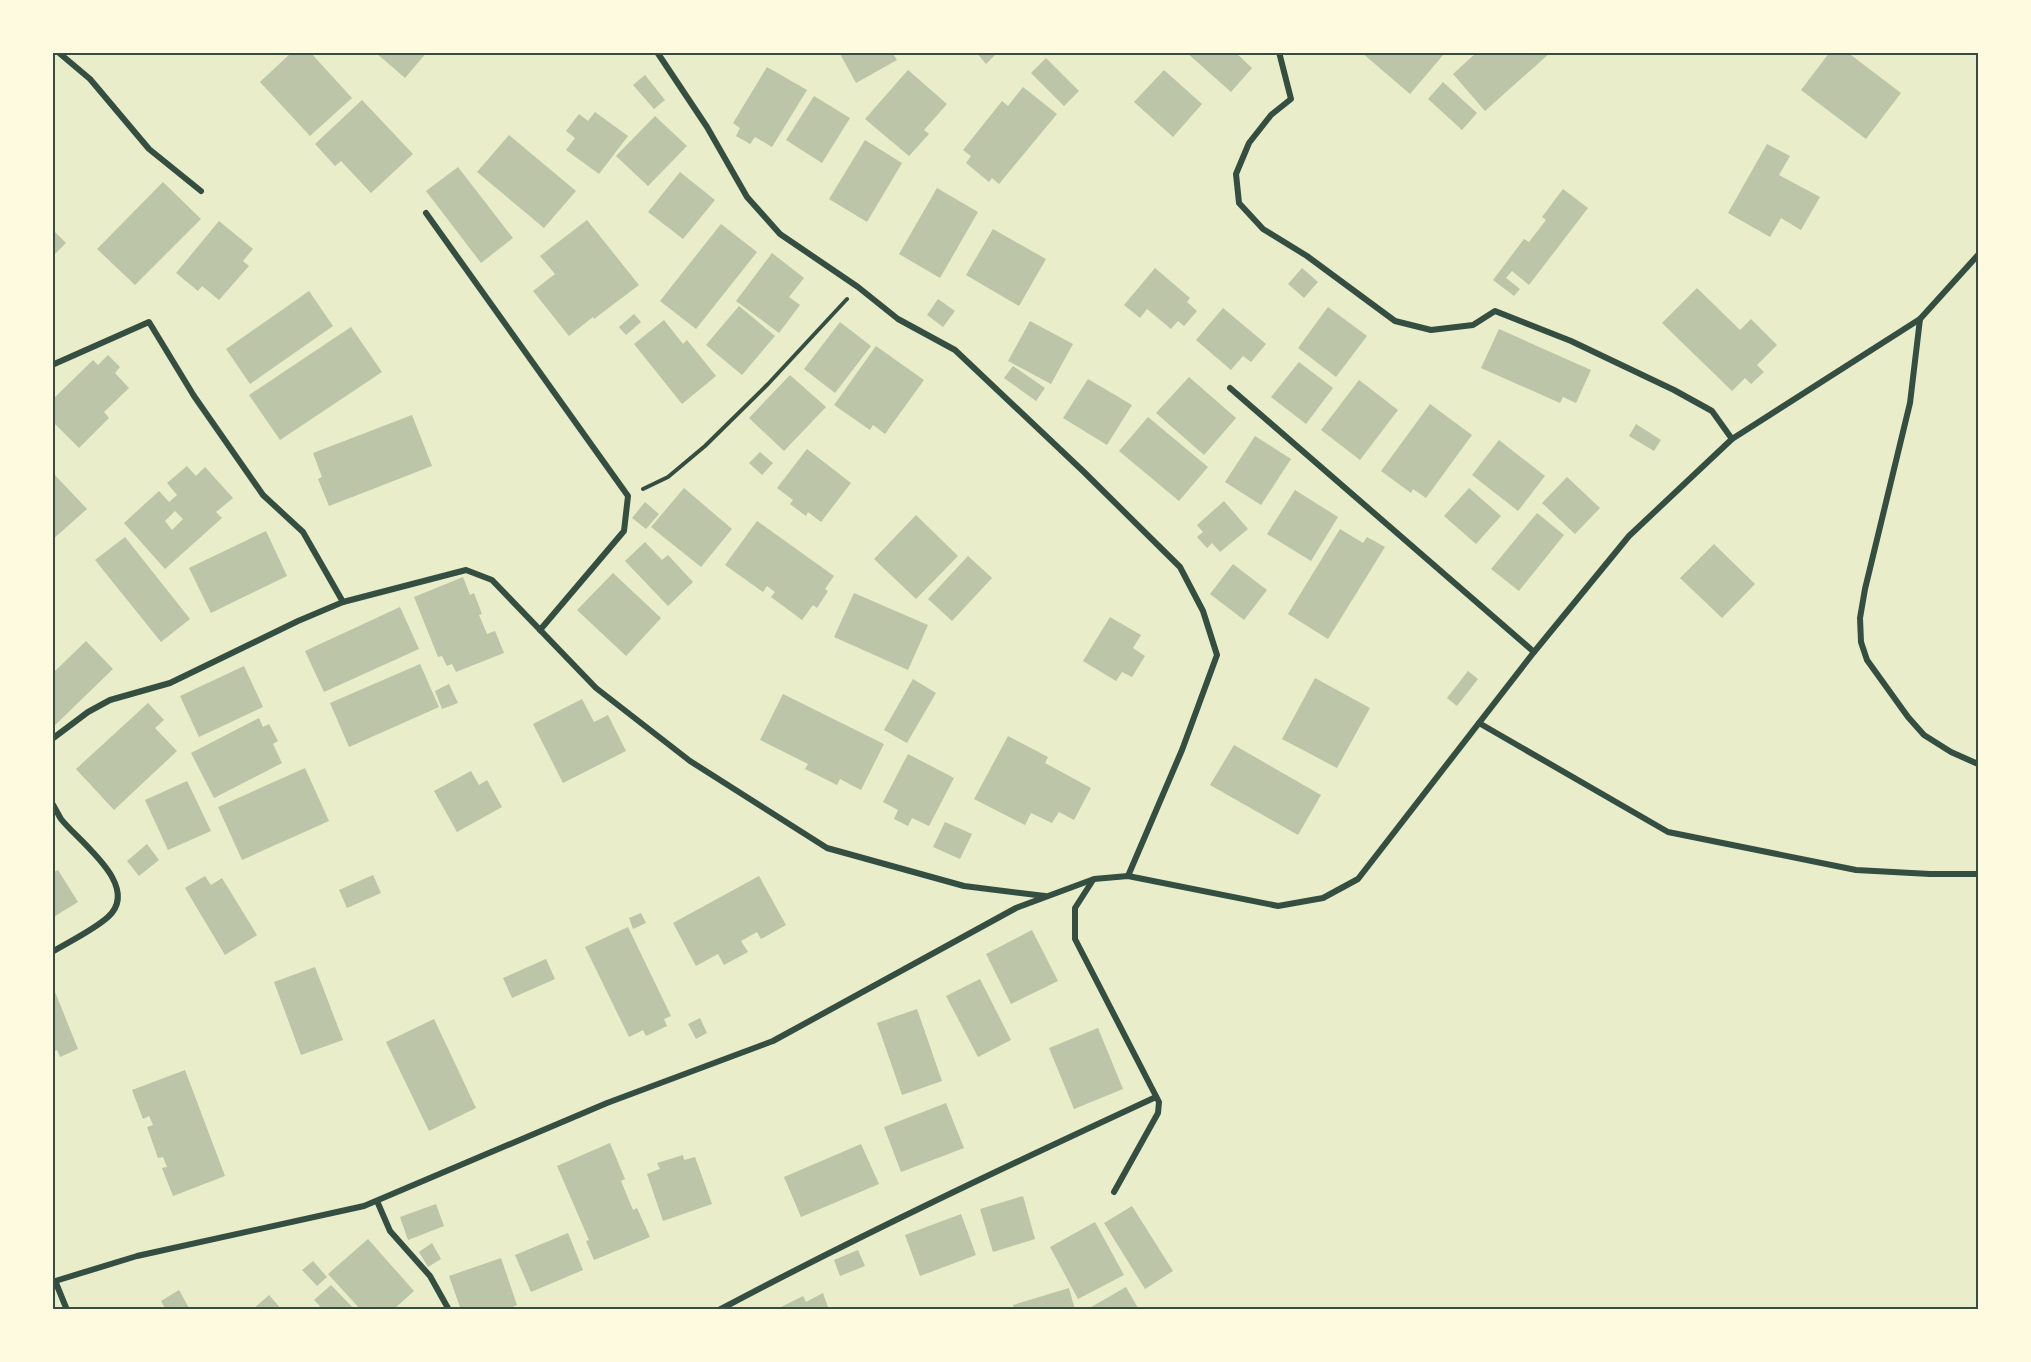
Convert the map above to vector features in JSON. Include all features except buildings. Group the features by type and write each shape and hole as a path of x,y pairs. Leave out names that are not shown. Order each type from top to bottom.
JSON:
{"street":[{"path":"58,52 90,79 150,149 201,191"},
{"path":"657,52 707,127 747,197 780,234 858,287 898,319 955,350 1180,567 1203,611 1217,655 1182,750 1128,876"},
{"path":"1279,52 1291,99 1271,115 1249,143 1236,174 1239,203 1263,229 1307,256 1395,321 1431,330 1473,325 1496,310 1571,341 1674,390 1712,411 1732,439"},
{"path":"426,213 628,496 624,531 540,630"},
{"path":"67,1310 54,1282 137,1256 364,1206 377,1201 607,1102 773,1041 1016,908 1094,879 1128,876 1278,906 1323,898 1358,879 1534,652 1629,536 1732,439 1920,319 1978,255"},
{"path":"1920,319 1910,403 1865,588 1860,618 1861,642 1867,660 1924,735 1951,752 1978,764"},
{"path":"52,365 149,322 194,396 263,495 303,532 343,602"},
{"path":"1230,388 1534,652"},
{"path":"52,739 88,712 110,700 170,683 298,621 343,602 466,570 492,580 596,688 690,761 827,848 964,885 1047,897"},
{"path":"1479,723 1668,832 1856,870 1978,874"},
{"path":"52,802 61,818 111,873 117,888 117,903 109,916 52,952"},
{"path":"1094,879 1075,908 1075,939 1159,1102 1158,1113 1114,1192"},
{"path":"719,1310 809,1262 972,1182 1156,1097"},
{"path":"377,1201 390,1232 430,1276 449,1310"}],"path":[{"path":"628,496 668,477 705,446 768,384 858,287"}]}
